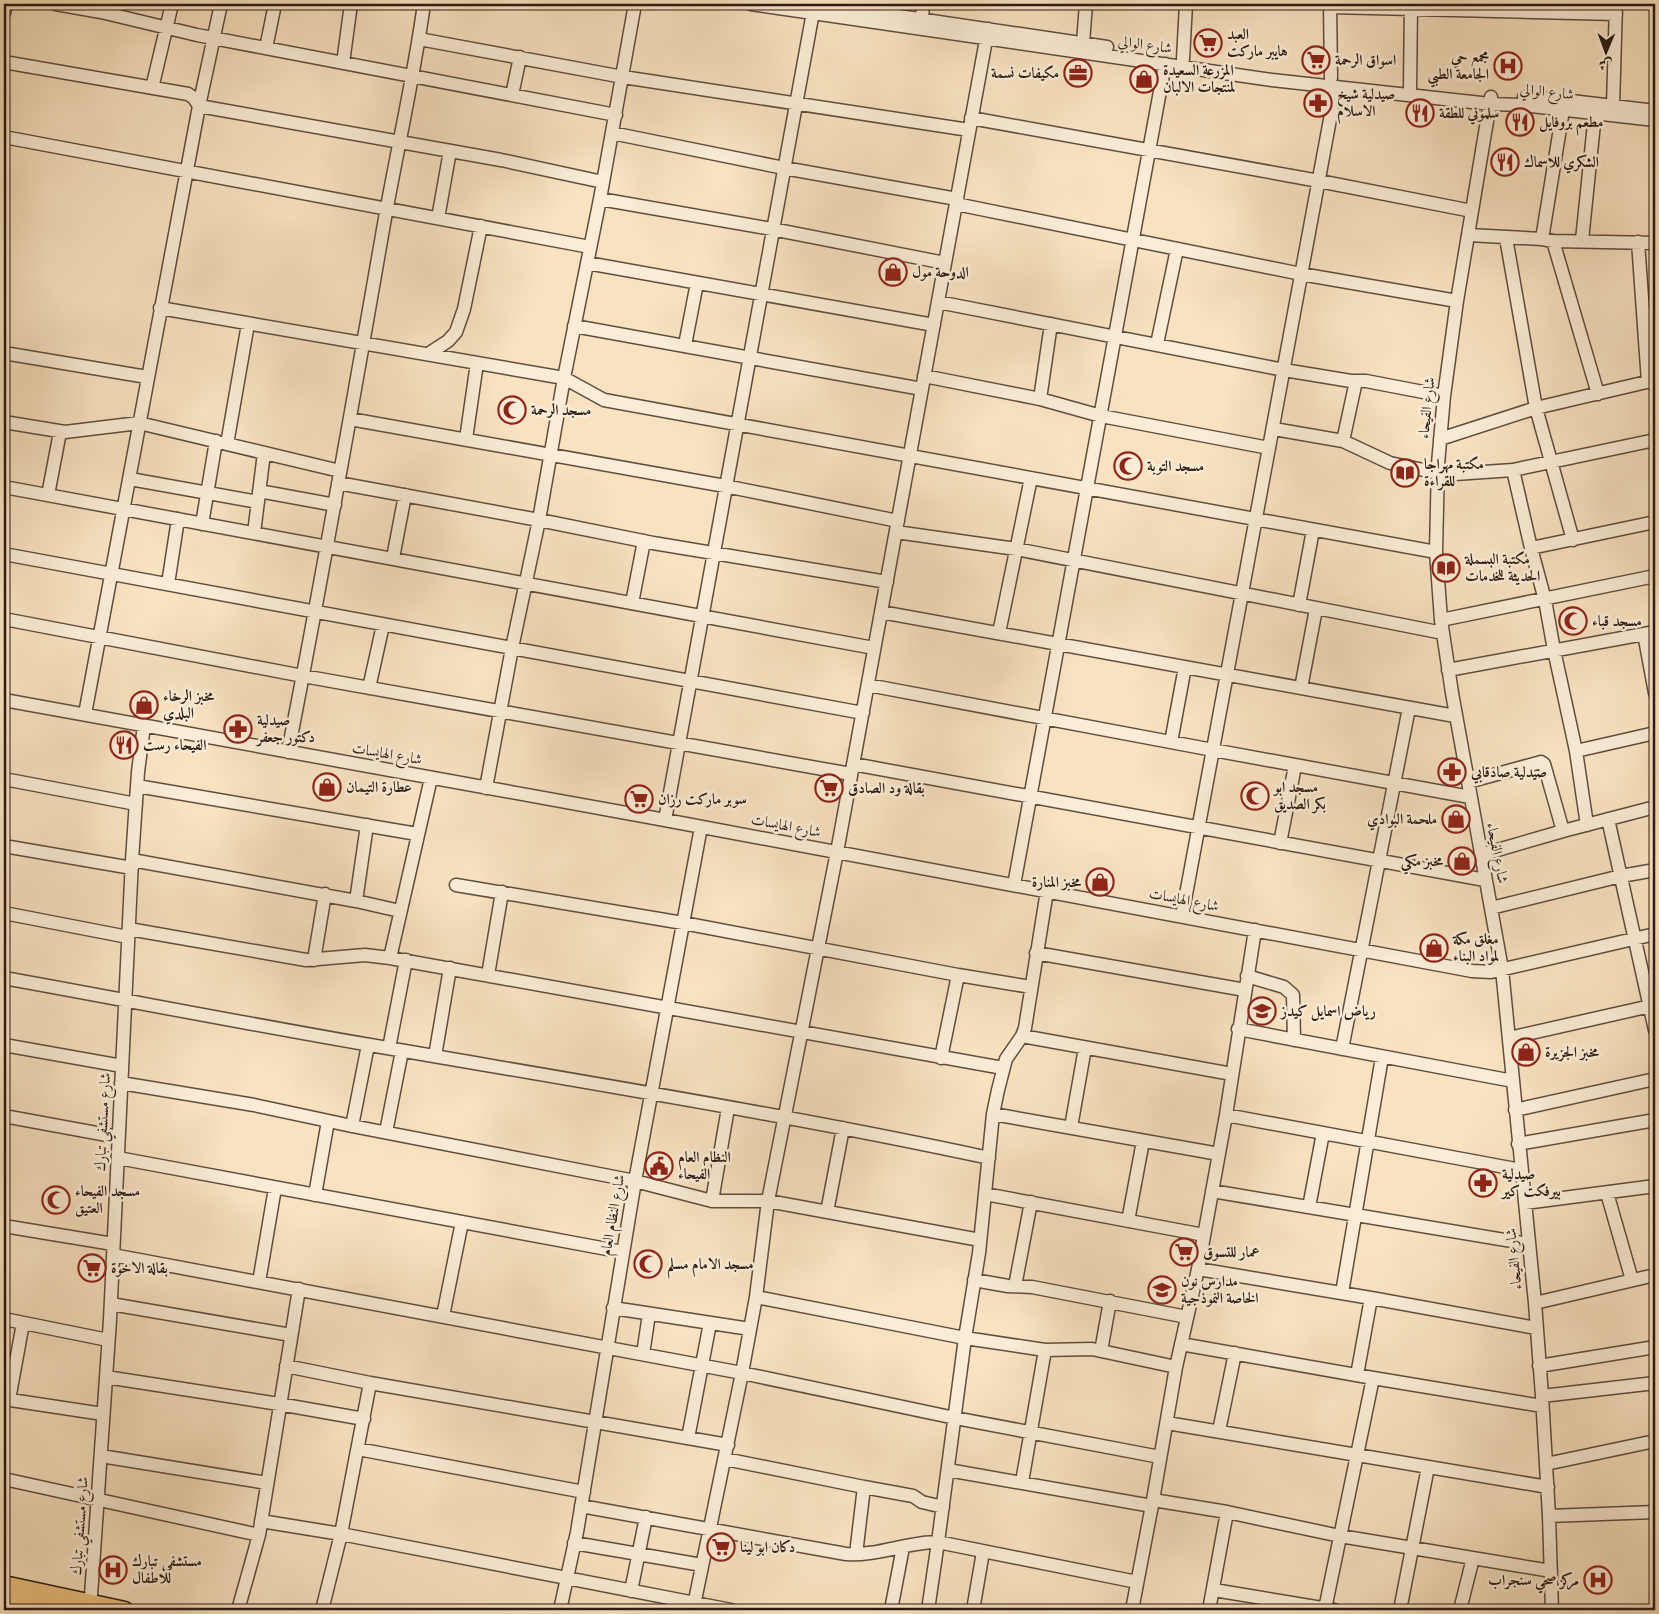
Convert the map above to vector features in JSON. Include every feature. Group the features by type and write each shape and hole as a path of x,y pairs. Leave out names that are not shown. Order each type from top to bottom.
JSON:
{"main road":[{"path":"4,1584 90,1607 125,1610"},
{"path":"4,1598 26,1606 63,1610"}],"street":[{"path":"4,13 6,4"},
{"path":"56,4 101,12 212,38 616,115"},
{"path":"152,88 172,4"},
{"path":"85,714 130,479 160,308 212,38 221,4"},
{"path":"266,48 275,4"},
{"path":"342,63 351,4"},
{"path":"288,752 413,76 424,4"},
{"path":"486,788 616,115 635,4"},
{"name":"شارع الوالي","path":"751,4 816,8 987,33 1165,64 1491,100 1563,100 1655,111"},
{"path":"922,19 923,4"},
{"path":"1183,59 1186,4"},
{"path":"1083,6 1083,43"},
{"path":"1182,916 1319,181 1334,83 1330,6 1616,9 1613,106"},
{"name":"شارع الوالي","path":"816,8 859,7 987,33 1083,43 1334,83 1410,89 1522,105 1655,120"},
{"path":"1410,89 1411,7"},
{"path":"665,820 760,293 816,8"},
{"path":"694,1607 742,1373 756,1297 768,1201 783,1118 819,949 987,33"},
{"path":"419,38 623,77 797,104 970,124 1149,151 1319,181 1472,211"},
{"path":"512,95 520,57"},
{"path":"4,62 188,94 194,98 199,106 450,150 603,182"},
{"path":"1014,885 1165,64"},
{"name":"شارع الفيحاء","path":"1491,100 1457,301 1444,396 1438,473 1436,552 1442,627 1448,670 1502,969 1540,1366 1548,1487 1552,1610"},
{"path":"1564,110 1547,240 1598,394"},
{"path":"1582,240 1595,114"},
{"path":"612,133 956,201 1133,240 1301,274 1457,301"},
{"path":"4,137 590,247"},
{"path":"438,218 450,150"},
{"path":"600,199 772,229 945,263"},
{"path":"428,354 448,341 456,332 464,309 481,226"},
{"path":"1469,235 1547,240 1655,243"},
{"path":"1506,238 1536,408 1573,540"},
{"path":"1440,439 1536,408 1652,381 1638,242"},
{"path":"1157,344 1177,249"},
{"path":"587,264 934,325"},
{"path":"685,345 697,283"},
{"path":"938,302 1284,370 1366,381 1444,396"},
{"path":"160,308 564,378 604,400 1436,552"},
{"path":"202,524 248,324"},
{"path":"1040,399 1052,324"},
{"path":"574,326 749,357 1040,399 1101,416 1268,448"},
{"path":"4,353 147,377"},
{"path":"466,439 477,363"},
{"path":"1343,441 1356,381"},
{"path":"350,420 725,486 897,526 1299,606 1442,627 1544,600 1655,576"},
{"path":"4,422 60,432 84,431 140,423 264,453 339,477 405,495 644,541 887,582"},
{"path":"1274,429 1343,441 1390,463 1438,473 1482,473 1513,470 1655,440"},
{"path":"48,495 60,432"},
{"path":"254,533 264,453"},
{"path":"1513,470 1544,600 1576,751 1587,824"},
{"path":"999,633 1032,478"},
{"path":"130,479 208,493 258,496 335,505"},
{"path":"4,488 393,558 874,648"},
{"path":"393,558 405,495"},
{"path":"168,584 178,519"},
{"path":"1531,548 1655,522"},
{"path":"1299,606 1313,530"},
{"path":"632,602 644,541"},
{"path":"4,554 862,714"},
{"path":"1301,688 1316,609"},
{"path":"881,612 1456,716"},
{"path":"4,619 500,712 680,743 1031,796 1485,880"},
{"path":"369,688 383,625"},
{"path":"1448,670 1650,633 1655,693"},
{"path":"1171,742 1185,667"},
{"path":"868,685 1295,766 1470,797"},
{"name":"شارع الهايسات","path":"4,700 665,820 1360,949 1472,972 1502,969 1655,934"},
{"path":"1342,1049 1408,708"},
{"name":"شارع مستشفي تبارك","path":"90,1607 111,1304 132,864 144,725"},
{"path":"1576,751 1655,733"},
{"path":"1468,782 1541,762 1544,764 1563,831"},
{"path":"1280,843 1295,766"},
{"path":"390,958 431,778"},
{"path":"4,779 136,804"},
{"path":"138,786 417,834"},
{"path":"1480,855 1608,818 1655,807"},
{"path":"1608,818 1635,938 1653,1006 1655,1030"},
{"path":"356,901 367,825"},
{"name":"شارع النظام العام","path":"560,1610 584,1492 606,1348 635,1180 701,827"},
{"path":"4,846 325,894 400,911"},
{"path":"1491,908 1621,876 1655,870"},
{"path":"456,885 683,923 1031,987"},
{"path":"928,1610 980,1240 993,1114 1006,1059 1022,1036 1028,1017 1036,953 1047,891"},
{"path":"488,975 502,892"},
{"path":"314,960 325,894"},
{"path":"4,913 314,960 356,955 406,960 1003,1068"},
{"path":"1132,1610 1176,1367 1198,1269 1219,1154 1255,930"},
{"path":"1036,953 1245,990"},
{"path":"389,1048 406,960"},
{"path":"435,1056 450,968"},
{"path":"941,1058 958,975"},
{"path":"1247,976 1284,988 1293,995 1294,1040"},
{"path":"4,978 368,1045 843,1128 989,1158"},
{"path":"1509,1038 1653,1006"},
{"path":"1238,1029 1513,1081"},
{"path":"1022,1036 1232,1074"},
{"path":"4,1045 122,1066"},
{"path":"352,1126 368,1045"},
{"path":"1071,1127 1085,1048"},
{"path":"386,1132 402,1050"},
{"path":"1342,1293 1382,1057"},
{"path":"1515,1110 1655,1079"},
{"path":"121,1083 254,1105 352,1126 635,1180 712,1201 768,1201 980,1240"},
{"path":"712,1201 728,1108"},
{"path":"993,1114 1219,1154"},
{"path":"1226,1115 1521,1170"},
{"path":"4,1116 118,1137"},
{"path":"1518,1144 1655,1120"},
{"path":"315,1196 328,1121"},
{"path":"826,1212 843,1128"},
{"path":"1309,1207 1323,1133"},
{"path":"1128,1221 1143,1141"},
{"path":"118,1158 623,1252"},
{"path":"1525,1203 1655,1186"},
{"path":"259,1282 275,1188"},
{"path":"1212,1191 1529,1244"},
{"path":"1607,1193 1632,1280"},
{"path":"985,1194 1204,1235"},
{"path":"1016,1286 1031,1202"},
{"path":"443,1316 462,1222"},
{"path":"4,1226 259,1282 742,1373 954,1418 1160,1457"},
{"path":"1198,1269 1536,1328"},
{"path":"1534,1303 1655,1275"},
{"path":"974,1280 1110,1301 1187,1317"},
{"path":"238,1610 261,1521 298,1289"},
{"path":"756,1297 965,1338 1045,1350 1084,1349 1101,1351 1176,1367"},
{"path":"1357,1374 1371,1298"},
{"path":"1101,1351 1110,1301"},
{"path":"111,1304 291,1335"},
{"path":"613,1308 750,1329"},
{"path":"643,1354 650,1314"},
{"path":"4,1319 108,1340"},
{"path":"23,1323 6,1400 103,1414"},
{"path":"688,1438 710,1323"},
{"path":"1181,1344 1373,1378 1542,1401 1655,1383"},
{"path":"1540,1366 1655,1347"},
{"path":"1022,1482 1045,1350"},
{"path":"1219,1431 1235,1353"},
{"path":"286,1366 370,1383 728,1445"},
{"path":"106,1377 364,1418"},
{"path":"1214,1590 1330,1609 1340,1536 1373,1378"},
{"path":"322,1610 341,1534 370,1383"},
{"path":"1166,1423 1548,1487"},
{"path":"1546,1464 1655,1441"},
{"path":"358,1448 584,1492"},
{"path":"101,1456 267,1483"},
{"path":"725,1460 913,1496 922,1502 943,1507"},
{"path":"1400,1610 1428,1467"},
{"path":"948,1470 1152,1503 1227,1512 1340,1536 1551,1571"},
{"path":"4,1479 258,1535"},
{"path":"856,1554 864,1487"},
{"path":"581,1506 856,1554 876,1553 926,1542 938,1542 1137,1582"},
{"path":"1210,1610 1227,1512"},
{"path":"1549,1516 1655,1512"},
{"path":"632,1591 646,1517"},
{"path":"261,1521 341,1534 632,1591 694,1607 731,1610"},
{"path":"574,1543 702,1565"},
{"path":"891,1610 903,1547"},
{"path":"973,1610 983,1552"},
{"path":"1460,1610 1473,1558"}],"place":[{"name":"العبد هايبر ماركت","path":"1208,43"},
{"name":"اسواق الرحمة","path":"1316,60"},
{"name":"مجمع حي الجامعة الطبي","path":"1508,66"},
{"name":"مكيفات نسمة","path":"1078,73"},
{"name":"المزرعة السعيدة لمنتجات الالبان","path":"1144,79"},
{"name":"صيدلية شيخ الاسلام","path":"1318,103"},
{"name":"سلموني للطقة","path":"1420,113"},
{"name":"مطعم بروفايل","path":"1520,122"},
{"name":"الشكري للاسماك","path":"1505,162"},
{"name":"الدوحة مول","path":"893,272"},
{"name":"مسجد الرحمة","path":"512,410"},
{"name":"مسجد التوبة","path":"1128,466"},
{"name":"مكتبة مهراجا للقراءة","path":"1405,473"},
{"name":"مكتبة البسملة الحديثة للخدمات","path":"1446,568"},
{"name":"مسجد قباء","path":"1573,621"},
{"name":"مخبز الرخاء البلدي","path":"144,705"},
{"name":"صيدلية دكتور جعفر","path":"238,729"},
{"name":"الفيحاء رست","path":"124,745"},
{"name":"صيدلية صادقابي","path":"1452,772"},
{"name":"عطارة التيمان","path":"327,787"},
{"name":"بقالة ود الصادق","path":"829,788"},
{"name":"مسجد ابو بكر الصديق","path":"1255,796"},
{"name":"سوبر ماركت رزان","path":"639,799"},
{"name":"ملحمة البوادي","path":"1456,819"},
{"name":"مخبز مكي","path":"1462,861"},
{"name":"مخبز المنارة","path":"1100,882"},
{"name":"مغلق مكة لمواد البناء","path":"1434,948"},
{"name":"رياض اسمايل كيدز","path":"1262,1011"},
{"name":"مخبز الجزيرة","path":"1526,1052"},
{"name":"النظام العام الفيحاء","path":"659,1166"},
{"name":"صيدلية بيرفكت كير","path":"1483,1183"},
{"name":"مسجد الفيحاء العتيق","path":"56,1200"},
{"name":"عمار للتسوق","path":"1184,1252"},
{"name":"مسجد الامام مسلم","path":"648,1264"},
{"name":"بقالة الاخوة","path":"92,1268"},
{"name":"مدارس نون الخاصة النموذجية","path":"1162,1290"},
{"name":"دكان ابو لينا","path":"721,1547"},
{"name":"مستشفى تبارك للاطفال","path":"113,1570"},
{"name":"مركز صحي سنجراب","path":"1598,1580"}]}
